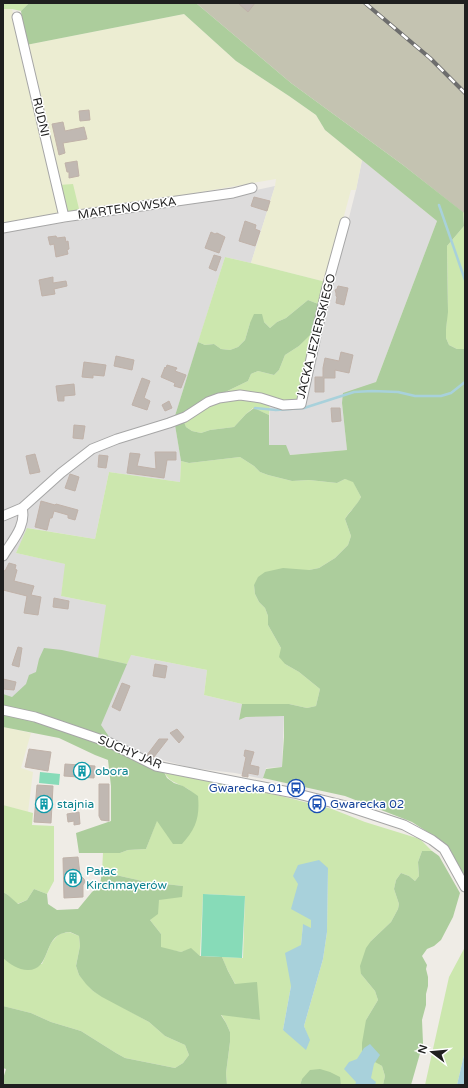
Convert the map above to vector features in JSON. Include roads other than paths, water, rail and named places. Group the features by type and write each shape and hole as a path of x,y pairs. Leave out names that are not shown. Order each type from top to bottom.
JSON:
{"street":[{"name":"RUDNI","path":"17,17 64,217"},
{"name":"MARTENOWSKA","path":"3,228 64,217 233,193 252,188"},
{"name":"JACKA JEZIERSKIEGO","path":"22,508 61,473 92,449 117,439 169,424 208,402 219,398 240,395 261,398 283,405 301,404 326,291 345,222"},
{"path":"3,516 22,508 23,513 21,526 3,556"},
{"name":"SUCHY JAR","path":"3,710 35,717 108,742 156,766 294,793 346,806 404,825 432,840 444,849 465,887"}],"water":[{"path":"319,860 328,868 327,932 323,959 304,1026 310,1040 306,1050 283,1030 291,986 285,953 301,945 303,924 311,928 311,920 291,909 298,884 293,876 298,865"},
{"path":"370,1044 380,1055 374,1064 371,1078 376,1082 375,1085 355,1085 356,1082 344,1069 349,1062 357,1059 364,1048"},
{"path":"465,1051 465,1085 457,1085"}],"waterway":[{"path":"439,205 465,280"},
{"path":"255,408 276,410 304,408 354,392 398,392 415,396 441,396 451,393 465,382"}],"railway":[{"path":"365,3 430,58 465,93"}],"place":[{"name":"obora","path":"82,771"},
{"name":"Gwarecka 01","path":"296,788"},
{"name":"stajnia","path":"44,804"},
{"name":"Gwarecka 02","path":"317,804"},
{"name":"Pałac Kirchmayerów","path":"73,878"}]}
